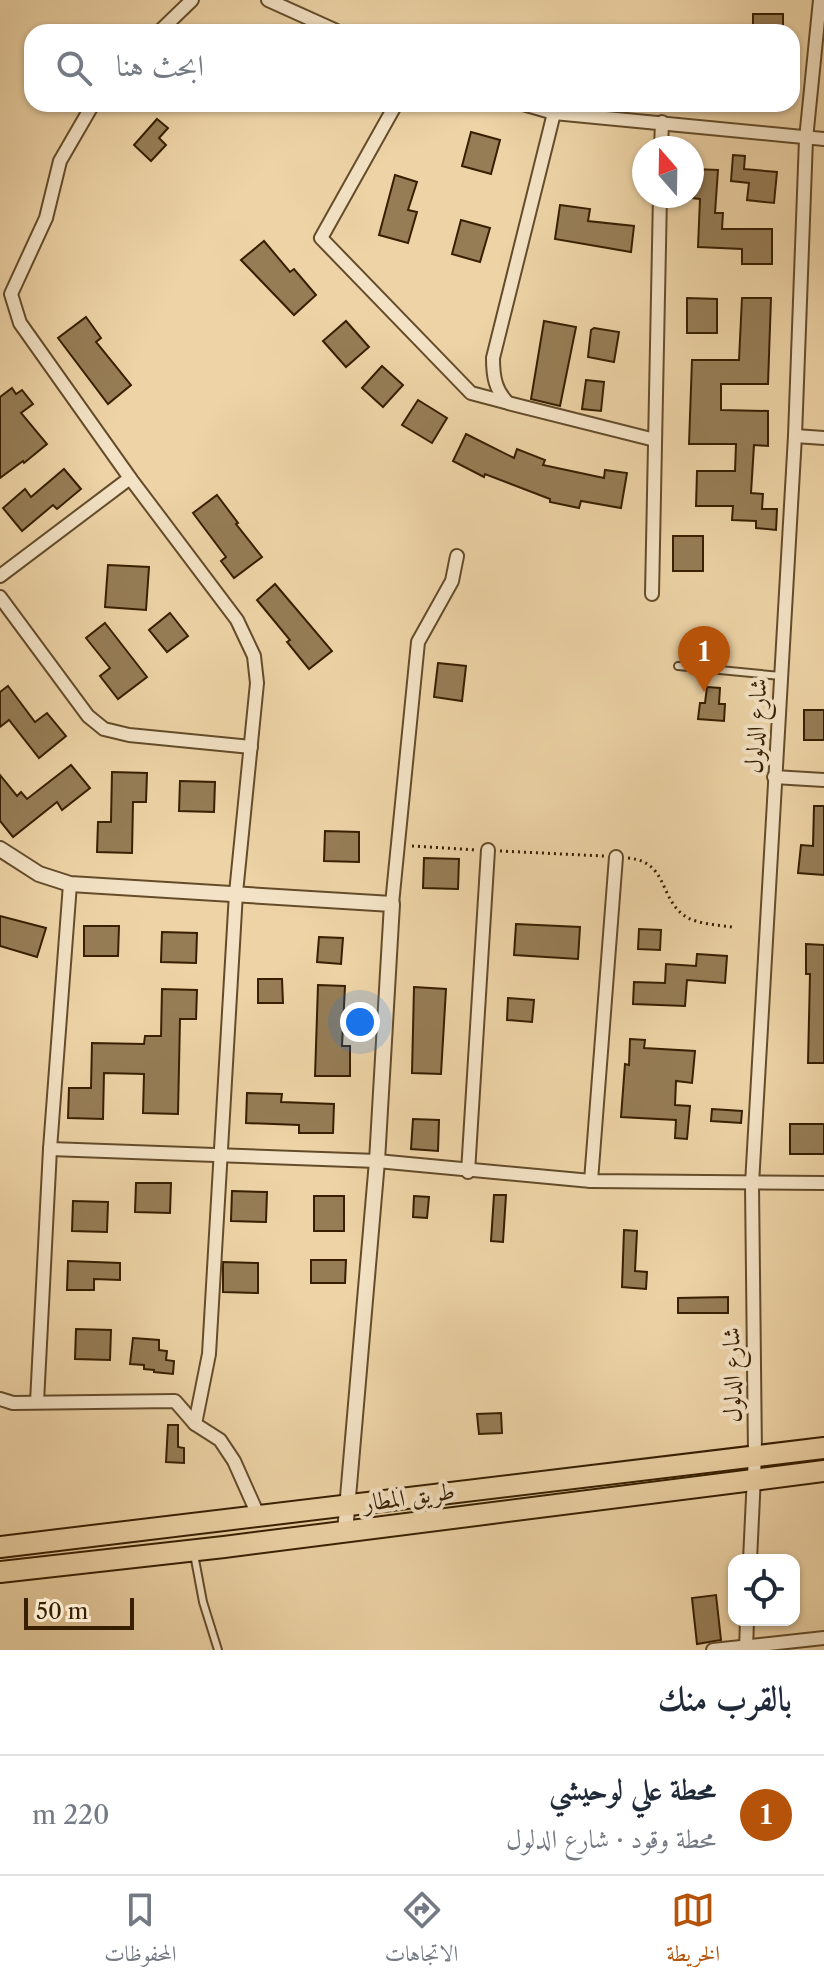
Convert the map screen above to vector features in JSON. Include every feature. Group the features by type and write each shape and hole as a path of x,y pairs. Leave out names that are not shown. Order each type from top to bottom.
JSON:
{"highway":[{"name":"طريق المطار","path":"0,1547 824,1448"},
{"name":"طريق المطار","path":"0,1572 193,1551 824,1471"},
{"path":"191,1525 193,1551"}],"street":[{"path":"167,24 192,0"},
{"path":"268,0 321,24"},
{"name":"شارع الدلول","path":"750,1554 755,1455 752,1184 795,436 806,139 820,0"},
{"path":"88,112 60,161 46,218 6,294 20,323 130,478 237,620 254,656 257,683 236,893 209,1354 195,1424"},
{"path":"392,112 321,238 471,393 655,440"},
{"path":"551,112 824,139"},
{"path":"508,403 496,386 493,358 554,113"},
{"path":"661,136 662,122"},
{"path":"652,594 660,208"},
{"path":"795,436 824,438"},
{"path":"0,576 130,478"},
{"path":"345,1532 377,1161 392,904 418,642 452,581 457,556"},
{"path":"0,597 88,716 104,729 129,735 251,747"},
{"path":"774,777 824,780"},
{"path":"0,849 39,874 70,884 392,904"},
{"path":"468,1172 488,850"},
{"path":"591,1181 616,857"},
{"path":"37,1402 50,1149 70,884"},
{"path":"50,1149 377,1161 468,1172 591,1181 824,1183"},
{"path":"0,1399 13,1403 175,1401 195,1424 220,1440 234,1461 259,1517"},
{"path":"746,1648 747,1626"},
{"path":"713,1650 824,1638"}],"lane":[{"path":"678,666 781,676"},
{"path":"193,1551 203,1602 218,1650"}],"path":[{"path":"397,845 642,859 648,862 685,916 732,927"}],"building":[{"path":"753,14 783,14 783,24 753,24"},
{"path":"157,119 168,128 159,138 166,145 151,161 134,145"},
{"path":"471,132 500,140 491,174 462,166"},
{"path":"733,155 745,156 744,169 777,172 774,203 747,200 749,183 731,181"},
{"path":"704,169 718,170 715,213 723,213 722,229 772,229 772,264 742,264 742,249 698,247 700,208 704,208"},
{"path":"395,175 417,182 408,210 417,212 408,243 379,235"},
{"path":"560,205 590,209 588,221 634,226 631,252 555,239"},
{"path":"461,220 490,228 480,262 452,254"},
{"path":"264,241 290,272 294,269 316,295 294,315 241,260"},
{"path":"687,298 717,299 717,333 687,333"},
{"path":"742,298 771,298 768,384 721,384 721,410 768,411 768,446 754,445 751,493 763,494 762,509 777,509 776,530 756,528 756,521 732,520 733,506 696,506 697,471 735,471 736,444 689,444 692,360 739,360"},
{"path":"86,317 101,338 96,342 131,385 108,404 58,338"},
{"path":"346,321 369,347 346,367 323,341"},
{"path":"544,321 576,327 560,406 531,399"},
{"path":"591,330 619,332 614,362 588,357"},
{"path":"382,366 403,385 383,407 362,388"},
{"path":"586,380 604,382 601,411 582,409"},
{"path":"12,388 16,394 22,390 33,404 21,413 47,444 0,478 0,397"},
{"path":"418,400 447,418 432,443 402,425"},
{"path":"466,434 514,458 517,449 545,460 543,465 604,478 605,470 627,473 621,508 581,501 579,508 550,502 550,499 485,474 484,477 453,461"},
{"path":"64,469 81,489 57,509 53,505 22,531 3,508 25,489 31,497"},
{"path":"217,495 262,557 234,578 221,561 226,557 193,513"},
{"path":"673,536 703,536 703,571 673,571"},
{"path":"108,565 149,567 146,610 105,607"},
{"path":"275,584 332,651 309,669 257,600"},
{"path":"170,613 188,636 167,652 149,630"},
{"path":"105,623 147,677 118,699 100,676 110,668 86,638"},
{"path":"438,663 466,666 462,701 434,697"},
{"path":"8,686 35,722 47,713 66,736 39,758 9,720 0,727 0,692"},
{"path":"707,687 720,688 719,704 725,704 724,721 698,719 700,703 705,703"},
{"path":"804,710 824,710 824,740 804,740"},
{"path":"71,765 90,788 62,810 57,802 13,837 0,821 0,775 17,796 21,792 27,799"},
{"path":"112,772 147,773 146,802 133,802 132,853 97,852 98,822 111,822"},
{"path":"180,781 215,782 214,812 179,811"},
{"path":"814,806 824,806 824,875 798,873 801,845 813,846"},
{"path":"325,831 359,832 359,862 324,861"},
{"path":"424,858 459,859 458,889 423,888"},
{"path":"0,916 46,928 37,957 0,946"},
{"path":"516,924 580,927 578,959 514,955"},
{"path":"84,926 119,926 118,956 84,956"},
{"path":"639,929 661,930 660,950 638,949"},
{"path":"162,932 197,933 196,963 161,962"},
{"path":"319,937 343,938 341,964 317,962"},
{"path":"806,944 824,945 824,1063 808,1063 810,974 806,974"},
{"path":"697,954 727,956 725,983 687,980 685,1006 633,1004 634,982 665,983 666,964 696,966"},
{"path":"258,979 282,979 283,1003 258,1003"},
{"path":"318,985 345,986 342,1046 350,1046 350,1076 315,1076"},
{"path":"414,987 446,989 441,1074 412,1073"},
{"path":"162,989 197,990 196,1019 180,1019 178,1114 143,1113 144,1074 104,1073 103,1119 68,1118 69,1088 91,1088 92,1043 144,1044 145,1036 161,1036"},
{"path":"508,998 534,1000 532,1022 507,1020"},
{"path":"630,1039 645,1040 644,1048 695,1051 692,1083 676,1081 675,1105 690,1106 687,1139 675,1138 676,1120 621,1117"},
{"path":"247,1093 282,1094 281,1102 334,1104 333,1133 299,1133 299,1125 246,1123"},
{"path":"712,1109 742,1111 741,1123 711,1121"},
{"path":"413,1119 439,1120 438,1151 411,1149"},
{"path":"790,1124 824,1124 824,1154 790,1154"},
{"path":"136,1183 171,1183 170,1213 135,1212"},
{"path":"232,1191 267,1192 266,1222 231,1221"},
{"path":"494,1195 506,1195 503,1242 491,1241"},
{"path":"314,1196 344,1196 344,1231 314,1231"},
{"path":"414,1196 429,1197 427,1218 413,1217"},
{"path":"73,1201 108,1202 107,1232 72,1231"},
{"path":"624,1230 637,1231 635,1271 647,1272 646,1289 622,1287"},
{"path":"311,1260 346,1260 345,1283 311,1283"},
{"path":"68,1261 120,1263 120,1280 94,1279 94,1290 67,1290"},
{"path":"223,1262 258,1263 258,1293 223,1292"},
{"path":"728,1297 728,1313 678,1313 678,1298"},
{"path":"76,1329 111,1330 110,1360 75,1359"},
{"path":"133,1338 159,1340 159,1350 167,1351 166,1360 174,1361 173,1374 130,1364"},
{"path":"501,1413 502,1433 479,1434 477,1414"},
{"path":"168,1425 178,1425 178,1447 184,1448 184,1463 166,1462"},
{"path":"716,1595 721,1640 697,1644 692,1598"}],"place":[{"name":"محطة علي لوحيشي","path":"704,692"}]}
